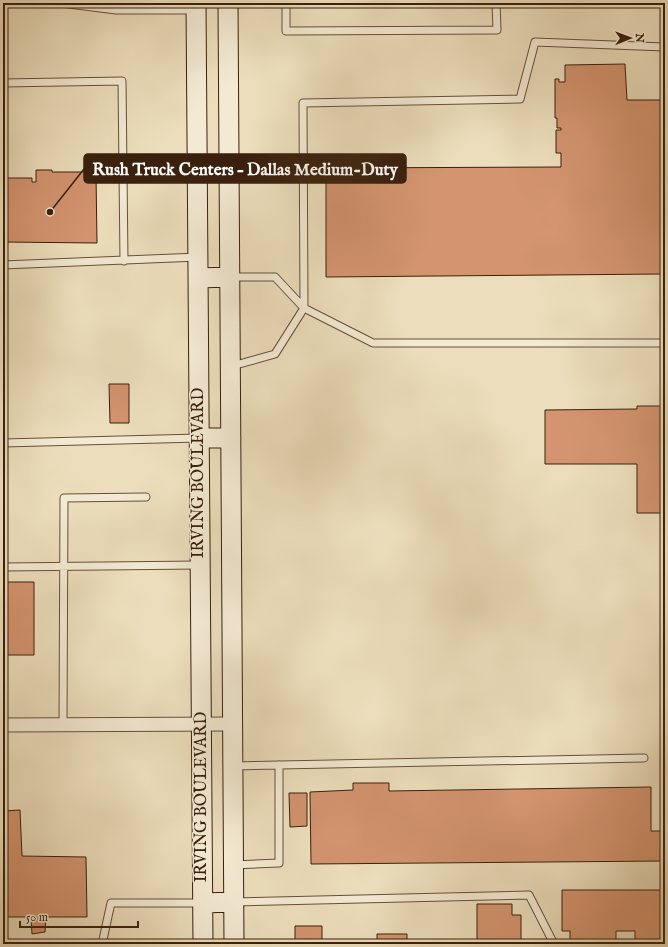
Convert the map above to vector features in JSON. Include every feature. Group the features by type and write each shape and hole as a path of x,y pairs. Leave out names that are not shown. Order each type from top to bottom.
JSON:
{"main road":[{"name":"IRVING BOULEVARD","path":"228,3 234,944"},
{"name":"IRVING BOULEVARD","path":"196,6 203,944"},
{"path":"198,278 230,277"},
{"path":"199,438 231,438"},
{"path":"202,903 234,902"}],"street":[{"path":"3,725 233,724"}],"lane":[{"path":"61,3 116,10 196,6"},
{"path":"286,3 286,31 496,30 496,3"},
{"path":"230,366 275,354 304,308 303,104 520,99 535,42 665,47"},
{"path":"3,83 122,81 124,261"},
{"path":"3,265 198,257"},
{"path":"230,277 275,277 304,308 373,343 665,344"},
{"path":"3,443 199,438"},
{"path":"63,725 64,498 146,497"},
{"path":"3,567 200,565"},
{"path":"233,766 644,758"},
{"path":"234,865 279,863 279,765"},
{"path":"234,902 529,895 554,944"},
{"path":"102,944 112,903 202,903"}],"building":[{"path":"625,64 627,100 661,100 661,213 665,213 665,271 662,271 662,274 326,277 326,168 561,167 561,153 556,153 556,130 561,130 561,128 557,128 557,118 555,118 555,79 559,79 559,82 565,82 565,65"},
{"path":"36,170 52,170 52,172 92,172 96,175 97,243 3,242 3,178 32,178 32,182 36,182"},
{"path":"109,384 129,384 129,423 110,423"},
{"path":"637,406 665,406 665,513 637,513 637,464 545,464 545,410 637,409"},
{"path":"3,582 34,582 34,655 3,655"},
{"path":"353,783 389,783 389,791 651,787 651,831 665,831 665,861 311,864 310,792 353,790"},
{"path":"289,793 307,793 307,826 290,827"},
{"path":"20,810 22,856 86,857 87,917 46,917 45,932 32,934 31,917 6,917 5,935 3,935 3,811"},
{"path":"562,890 665,890 665,944 635,944 635,931 616,931 616,941 570,941 570,931 562,931"},
{"path":"477,904 512,904 512,915 521,915 521,944 477,944"},
{"path":"295,926 322,926 322,944 295,944"},
{"path":"377,934 407,934 407,944 377,944"}],"place":[{"name":"Rush Truck Centers – Dallas Medium-Duty","path":"50,212"}]}
